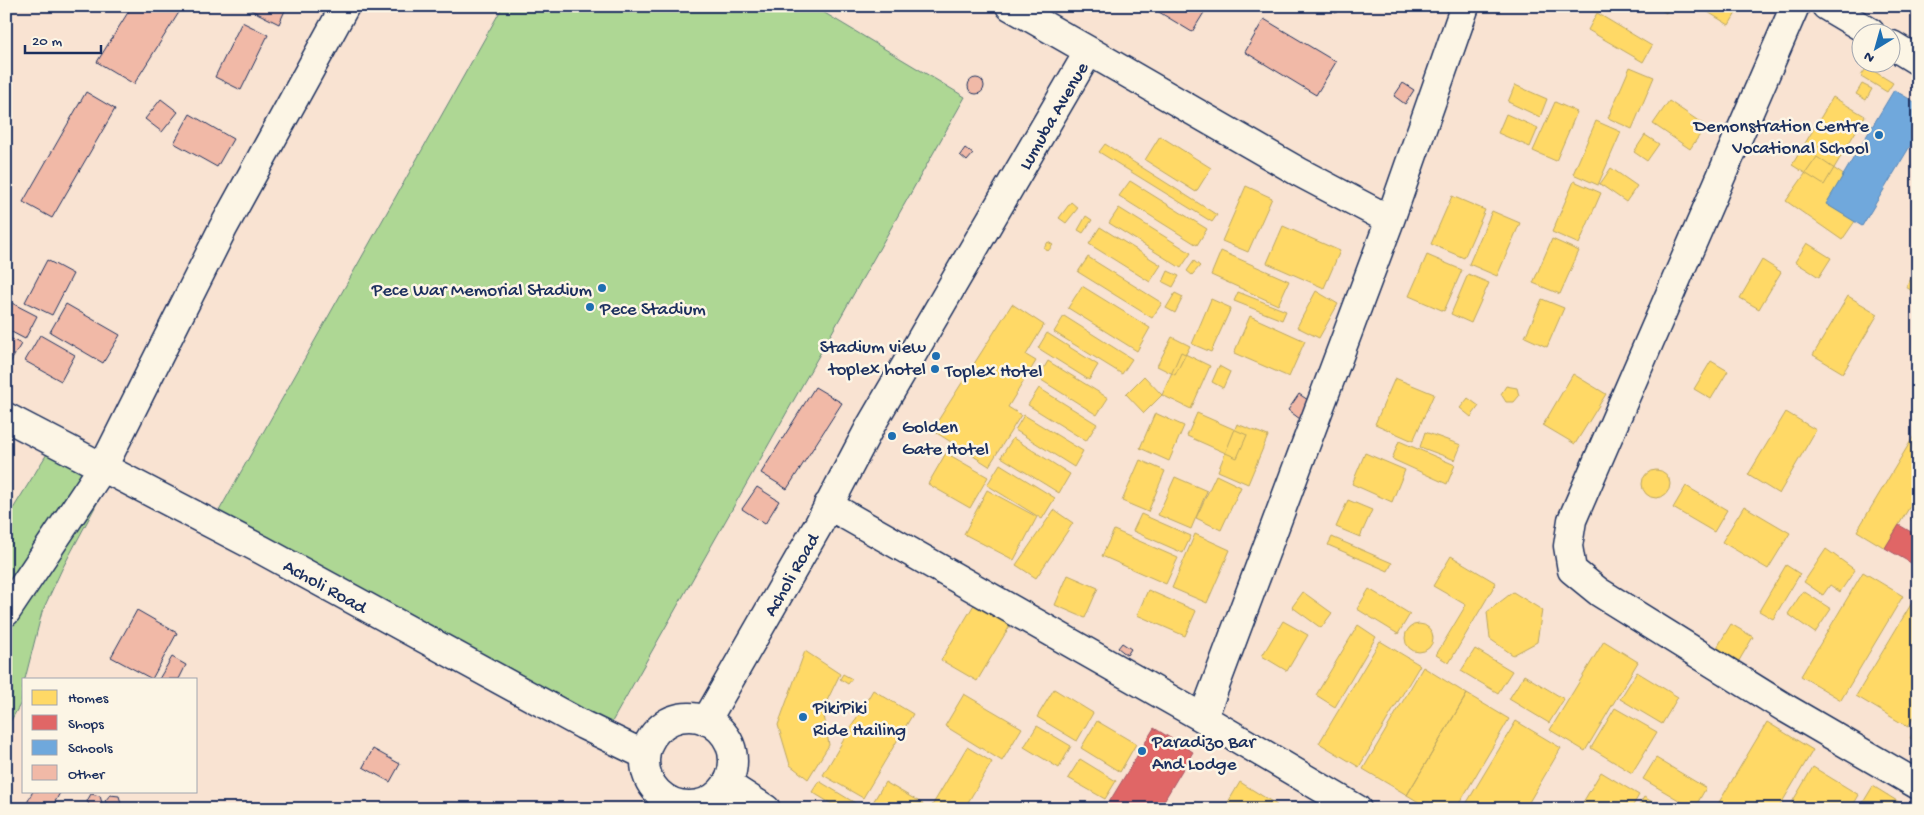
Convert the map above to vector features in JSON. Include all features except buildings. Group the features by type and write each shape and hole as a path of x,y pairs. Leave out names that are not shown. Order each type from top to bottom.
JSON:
{"street":[{"path":"6,612 103,467 222,228 345,6"},
{"path":"1010,6 1089,51"},
{"path":"1203,718 1390,220 1465,6"},
{"path":"1795,6 1572,520 1568,546 1572,570 1599,592 1787,709 1918,785"},
{"path":"1826,6 1853,22"},
{"name":"Lumuba Avenue","path":"871,425 1089,51 1299,172 1390,220"},
{"path":"1902,51 1918,61"},
{"name":"Acholi Road","path":"6,417 262,550 582,725 645,755"},
{"name":"Acholi Road","path":"706,721 871,425"},
{"path":"828,505 1203,718 1357,809"},
{"path":"684,718 695,718 706,721 717,728 725,737 733,760 732,772 727,784 712,799 702,803 669,805 657,792 648,777 645,755 648,744 662,726 684,718"},
{"path":"727,784 766,809"}],"green space":[{"name":"Pece Stadium","path":"503,6 813,6 965,97 600,743 215,518"},
{"path":"53,444 110,479 62,569 42,612 25,678 22,678 21,703 6,729 6,537 11,512"}],"place":[{"name":"Demonstration Centre Vocational School","path":"1879,135"},
{"name":"Pece War Memorial Stadium","path":"602,288"},
{"name":"Pece Stadium","path":"590,307"},
{"name":"Stadium view toplex hotel","path":"936,356"},
{"name":"Toplex Hotel","path":"935,369"},
{"name":"Golden Gate Hotel","path":"892,436"},
{"name":"PikiPiki Ride Hailing","path":"803,717"},
{"name":"Paradizo Bar And Lodge","path":"1142,751"}]}
